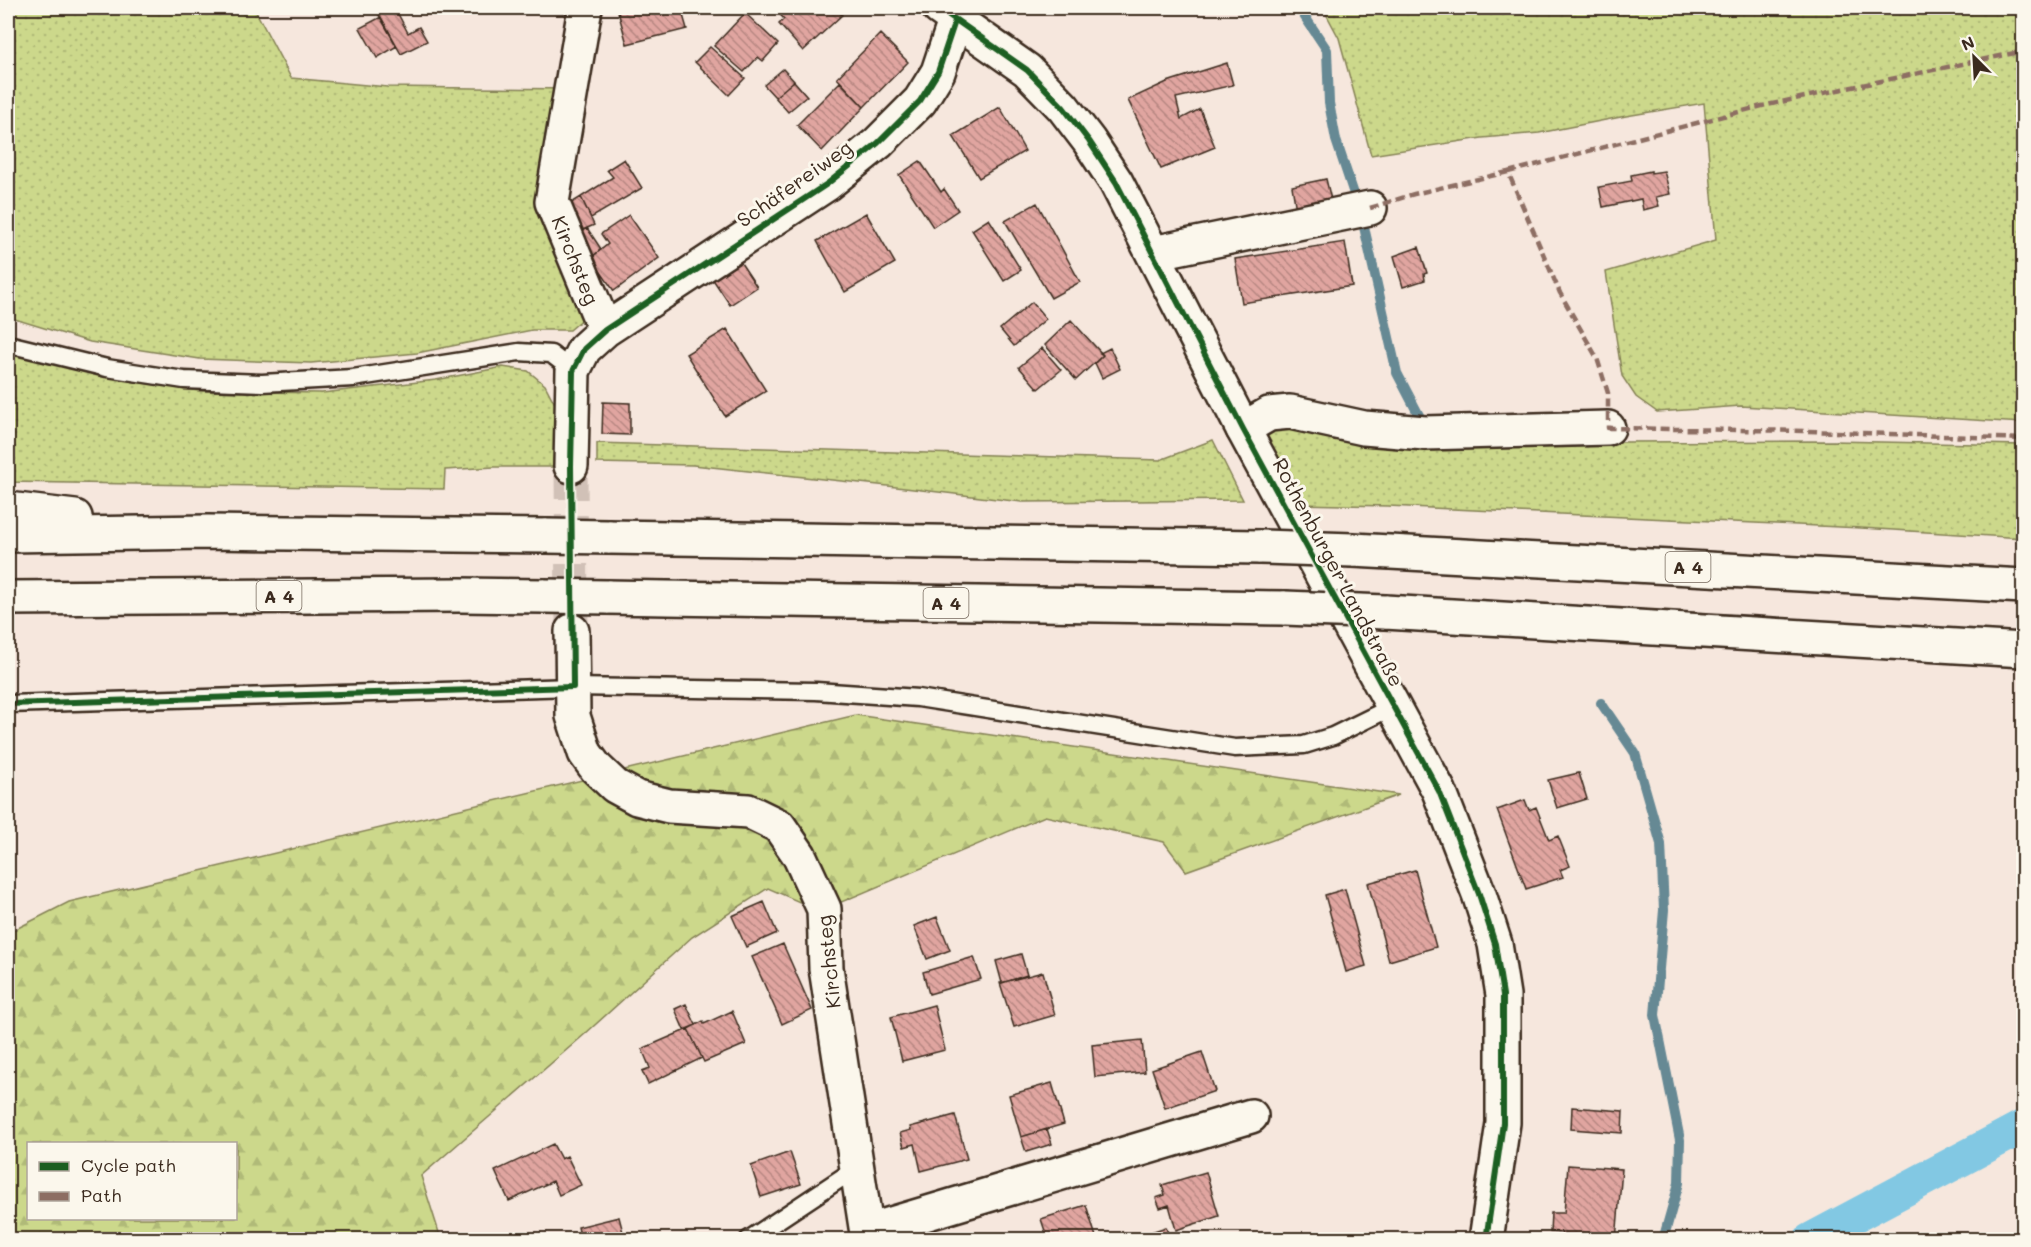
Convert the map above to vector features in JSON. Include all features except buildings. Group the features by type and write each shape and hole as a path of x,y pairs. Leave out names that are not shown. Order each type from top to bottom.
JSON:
{"main road":[{"name":"Kirchsteg","path":"571,466 573,371 584,349 605,330 552,202 585,8"},
{"name":"Schäfereiweg","path":"605,330 827,184 878,143 920,100 938,72 947,14"},
{"name":"Rothenburger Landstraße","path":"947,14 1027,69 1063,107 1116,182 1243,429 1439,791 1479,894 1497,954 1503,995 1503,1123 1486,1239"},
{"path":"1153,253 1370,208"},
{"path":"1243,429 1269,414 1290,412 1364,428 1425,433 1608,428"},
{"path":"8,509 208,532"},
{"name":"A 4","path":"8,535 208,532 1260,547 2024,586"},
{"name":"A 4","path":"8,598 448,595 1284,608 2024,650"},
{"name":"Kirchsteg","path":"572,631 573,716 585,753 596,768 615,786 637,798 669,806 747,811 779,826 800,855 824,909 826,968 868,1235 1251,1116"}],"lane":[{"path":"8,344 107,368 195,380 262,383 353,378 519,352 551,354 573,371"},
{"path":"8,704 573,687 816,691 918,698 1235,748 1304,745 1333,736 1392,707"},
{"path":"748,1239 858,1167"}],"green space":[{"path":"8,8 254,8 291,78 388,87 573,89 552,202 585,317 570,330 532,330 417,353 311,363 200,359 90,342 8,317"},
{"path":"1323,8 2023,8 2023,423 1741,406 1657,412 1636,397 1622,376 1606,272 1716,240 1704,103 1539,133 1482,138 1371,155 1339,38"},
{"path":"8,351 135,382 199,391 322,393 436,380 503,367 528,371 545,385 557,408 553,467 445,470 444,489 8,482"},
{"path":"1276,422 1383,443 1833,441 2023,445 2023,538 1861,528 1388,506 1298,504 1262,434"},
{"path":"1213,440 1243,500 1022,502 693,465 597,463 597,443 1160,460"},
{"path":"856,715 1399,795 1186,871 1164,842 1045,816 820,911 768,888 692,937 585,1034 421,1176 441,1239 8,1240 8,933 69,902"}],"waterway":[{"path":"1299,8 1327,50 1329,103 1336,140 1356,200"},
{"path":"1362,218 1397,373 1422,421"},
{"path":"1601,703 1635,753 1661,844 1664,910 1655,1015 1680,1140 1679,1183 1663,1240"},
{"path":"1810,1240 2024,1126"}],"tunnel":[{"path":"571,466 572,631"}],"marked path":[{"path":"1508,172 1762,106 2024,51"},
{"path":"1370,208 1414,194 1508,172 1560,293 1597,358 1608,393 1608,428 1807,431 2024,439"}],"cycle path":[{"path":"939,8 1027,70 1063,107 1116,182 1243,429 1439,791 1479,894 1495,944 1503,995 1503,1123 1486,1240"},
{"path":"8,704 573,687 571,466 573,371 584,349 605,330 827,184 878,143 920,101 938,72 955,21"}]}
